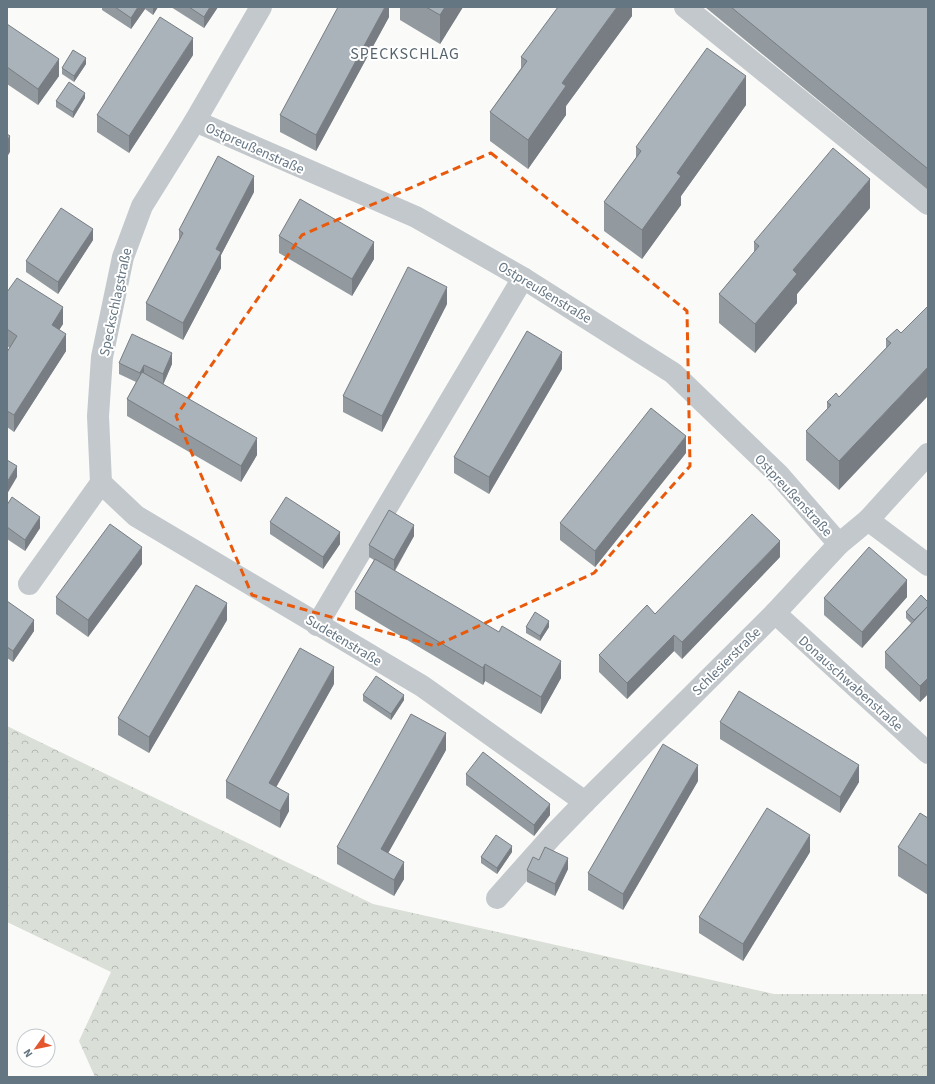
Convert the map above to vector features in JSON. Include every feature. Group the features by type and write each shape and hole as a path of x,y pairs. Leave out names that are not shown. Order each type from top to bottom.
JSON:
{"street":[{"name":"Speckschlagstraße","path":"101,483 98,416 102,357 123,258 142,206 195,121 261,7"},
{"path":"685,7 928,204"},
{"name":"Ostpreußenstraße","path":"195,121 416,217 523,278 674,373 779,475 839,544"},
{"path":"317,625 523,278"},
{"name":"Schlesierstraße","path":"497,898 553,835 585,802 774,613 839,544 868,520 928,454"},
{"path":"29,584 101,483"},
{"name":"Sudetenstraße","path":"101,483 136,516 317,625 422,686 585,802"},
{"path":"868,520 928,565"},
{"name":"Donauschwabenstraße","path":"774,613 928,754"}],"highlighted area":[{"path":"491,153 687,311 690,466 594,573 435,646 252,595 176,416 302,235"}],"green space":[{"path":"7,726 373,904 774,994 928,994 928,1077 95,1077 79,1041 111,972 7,922"}],"building":[{"path":"115,7 138,7 131,18"},
{"path":"189,7 210,7 204,17"},
{"path":"338,7 385,7 316,135 280,115"},
{"path":"426,7 445,7 440,15"},
{"path":"558,7 617,7 562,83 566,86 528,140 490,112 527,61 521,57"},
{"path":"731,7 928,7 928,169"},
{"path":"160,17 193,38 129,136 97,115"},
{"path":"7,24 59,59 38,89 7,67"},
{"path":"707,48 746,76 677,173 681,176 642,230 604,202 641,151 636,147"},
{"path":"73,50 86,58 74,76 62,68"},
{"path":"69,82 85,93 73,112 56,101"},
{"path":"833,148 870,179 793,270 797,274 755,324 719,294 759,246 754,242"},
{"path":"218,156 254,176 216,249 221,252 183,323 146,303 183,233 179,230"},
{"path":"300,199 374,242 352,279 279,236"},
{"path":"61,208 93,229 58,282 26,261"},
{"path":"408,267 447,287 382,416 343,396"},
{"path":"17,278 63,307 52,325 66,334 14,415 7,411 7,352 17,336 7,329 7,292"},
{"path":"928,306 928,367 839,461 806,431 831,405 827,402 836,393 839,397 891,343 886,339 897,329 901,333"},
{"path":"527,331 562,352 489,477 454,457"},
{"path":"132,334 172,353 163,374 144,365 140,373 119,363"},
{"path":"142,372 257,438 241,466 127,399"},
{"path":"651,408 686,436 595,551 560,523"},
{"path":"7,460 17,466 7,482"},
{"path":"12,497 40,517 25,540 7,527 7,505"},
{"path":"286,497 340,532 323,557 270,522"},
{"path":"389,510 414,525 394,560 369,545"},
{"path":"752,514 780,541 682,642 674,635 627,683 599,655 647,605 655,614"},
{"path":"110,524 142,547 88,620 56,597"},
{"path":"869,547 907,580 862,632 824,598"},
{"path":"375,559 499,632 502,626 561,661 541,697 485,664 483,668 355,592"},
{"path":"196,585 227,603 149,737 118,718"},
{"path":"921,595 928,602 928,606 914,620 906,612"},
{"path":"7,601 34,620 13,651 7,647"},
{"path":"928,606 928,678 920,686 885,652"},
{"path":"535,612 549,621 540,636 526,627"},
{"path":"300,648 334,667 269,783 289,794 280,811 226,781"},
{"path":"376,676 404,695 391,714 363,695"},
{"path":"739,691 859,765 840,797 720,722"},
{"path":"411,714 446,733 381,849 404,862 394,880 337,847"},
{"path":"663,744 698,765 623,894 588,873"},
{"path":"483,752 550,804 534,825 466,774"},
{"path":"767,808 810,835 743,944 699,917"},
{"path":"920,813 928,818 928,866 898,847"},
{"path":"496,835 512,846 497,868 481,857"},
{"path":"545,847 568,858 555,884 527,870 533,857 539,860"}],"district":[{"name":"SPECKSCHLAG","path":"405,53"}]}
